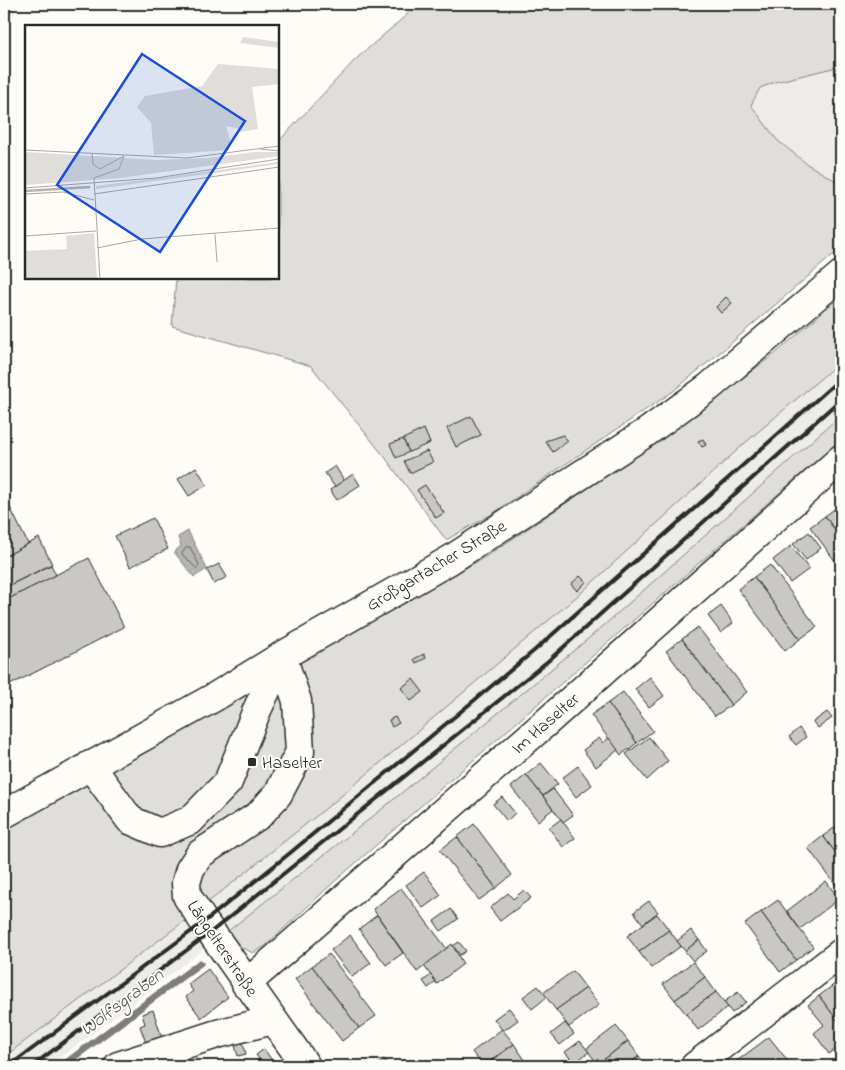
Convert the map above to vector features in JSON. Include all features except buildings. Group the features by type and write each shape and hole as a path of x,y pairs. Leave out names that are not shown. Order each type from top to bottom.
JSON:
{"street":[{"name":"Großgartacher Straße","path":"4,814 214,698 282,656 450,560 647,432 709,387 841,275"},
{"name":"Im Haselter","path":"246,984 557,712 841,459"},
{"path":"90,765 130,820 160,833 191,820 228,782 257,710 282,656"},
{"name":"Längelterstraße","path":"282,656 297,701 300,752 278,794 259,815 200,854 190,869 186,883 187,896 246,984 306,1066"},
{"path":"695,1066 841,953"},
{"path":"118,1066 217,1034 273,1020"}],"shaded area":[{"path":"419,4 841,4 841,66 775,82 760,88 751,105 777,140 807,164 841,184 841,248 672,392 492,514 446,540 384,456 311,366 172,326 176,279 279,279 279,141 356,59"},
{"path":"841,66 841,184 807,164 777,140 751,105 760,88 775,82"},
{"path":"841,296 841,361 745,443 582,592 340,797 187,919 4,1057 4,830 485,557 655,444 776,353"},
{"path":"841,361 841,415 601,628 382,809 228,931 49,1066 4,1066 4,1057 187,919 340,797 582,592 745,443"},
{"path":"841,415 841,439 334,882 264,947 253,953 240,947 228,931 382,809 601,628"}],"water":[{"path":"188,531 207,569 194,577 174,552 181,546 178,537"}],"waterway":[{"name":"Wolfsgraben","path":"62,1066 200,963"}],"railway":[{"path":"9,1066 204,922 290,853 535,650 841,378"},
{"path":"32,1066 211,932 548,661 841,399"}],"place":[{"name":"Haselter","path":"252,762"}]}
